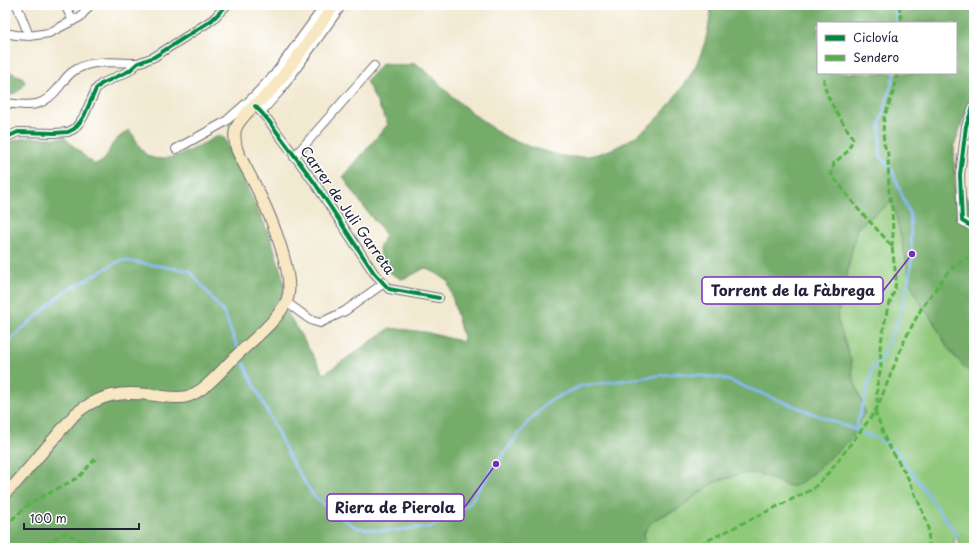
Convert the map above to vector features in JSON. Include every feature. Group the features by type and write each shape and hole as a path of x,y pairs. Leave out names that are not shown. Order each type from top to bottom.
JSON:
{"main road":[{"path":"5,493 15,484 75,414 93,401 110,395 130,393 178,397 189,396 200,391 261,332 286,302 289,293 287,272 272,223 260,195 237,150 235,138 238,125 247,113 258,109 334,5"}],"street":[{"path":"17,5 29,36"},
{"path":"65,5 73,21"},
{"path":"5,33 29,36 49,33 80,17 90,5"},
{"path":"5,138 18,132 55,133 68,132 74,129 84,116 96,89 101,84 129,71 138,63 154,57 212,20 227,5"},
{"path":"176,149 225,122 251,99 274,75 325,5"},
{"path":"258,109 280,91 342,5"},
{"path":"5,103 37,105 53,94 68,75 80,67 111,62 138,63"},
{"path":"294,156 374,66"},
{"path":"974,104 966,126 960,175 962,222 974,228"},
{"name":"Carrer de Juli Garreta","path":"258,109 314,182 374,273 389,289 439,298"},
{"path":"225,122 238,125"},
{"path":"286,302 308,318 320,323 345,311 384,283"}],"green space":[{"path":"711,5 974,5 974,86 954,147 955,188 974,203 974,376 947,347 934,322 914,292 909,279 907,262 892,201 857,228 837,318 851,361 853,378 865,412 851,439 807,478 794,486 784,485 760,474 754,473 740,474 713,483 678,509 658,518 650,524 643,536 648,548 5,548 5,143 24,138 65,138 93,164 102,162 114,142 129,130 147,155 163,159 173,157 193,149 219,135 225,139 272,241 286,289 279,303 290,317 324,374 390,328 425,332 464,342 448,281 425,268 401,279 389,272 385,267 379,248 385,235 343,177 388,124 366,81 383,63 403,66 415,63 469,110 501,134 524,145 543,151 561,156 579,157 604,152 617,147 640,133 660,116 693,71 701,53 709,24"},
{"path":"5,69 22,77 25,82 22,88 17,92 6,96 5,96"},
{"path":"893,201 911,284 952,354 974,376 974,548 961,548 956,535 953,548 648,548 643,536 646,529 653,521 682,505 715,482 753,473 766,476 783,484 807,478 820,466 865,412 853,378 851,361 837,318 857,228"}],"waterway":[{"path":"895,5 896,22"},
{"path":"856,429 873,368 880,361 899,318 909,279 912,254 910,215 892,170 880,155 880,123 895,74"},
{"path":"5,344 63,293 121,260 190,271 224,313 238,349"},
{"path":"240,356 293,464 313,495 339,517 358,528 385,531 431,527 469,504 496,464 528,422 549,401 581,386 678,373 722,378 876,438 897,451 956,534 956,537"}],"marked path":[{"path":"899,5 902,22"},
{"path":"892,247 892,207 889,192 888,154 884,144 883,133 884,118 893,93 897,74"},
{"path":"824,78 824,85 830,101 853,139 848,151 834,163 831,174 858,209 892,247 896,277 895,289 887,311 880,347 881,368 877,385 877,402"},
{"path":"692,548 813,489 830,471 872,416 878,406 904,341 921,309 948,272 970,256 974,255"},
{"path":"875,411 886,441 908,478 928,524 929,548"},
{"path":"5,526 29,504 79,477 96,458"},
{"path":"38,548 65,533 81,540 80,548"}],"cycle path":[{"path":"5,138 18,132 55,133 68,132 74,129 84,116 96,89 101,84 129,71 138,63 154,57 212,20 227,5"},
{"path":"974,104 966,126 960,175 962,221 974,228"},
{"path":"255,106 268,120 314,182 374,273 389,289 439,298"}],"place":[{"name":"Torrent de la Fàbrega","path":"912,254"},
{"name":"Riera de Pierola","path":"496,464"}]}
